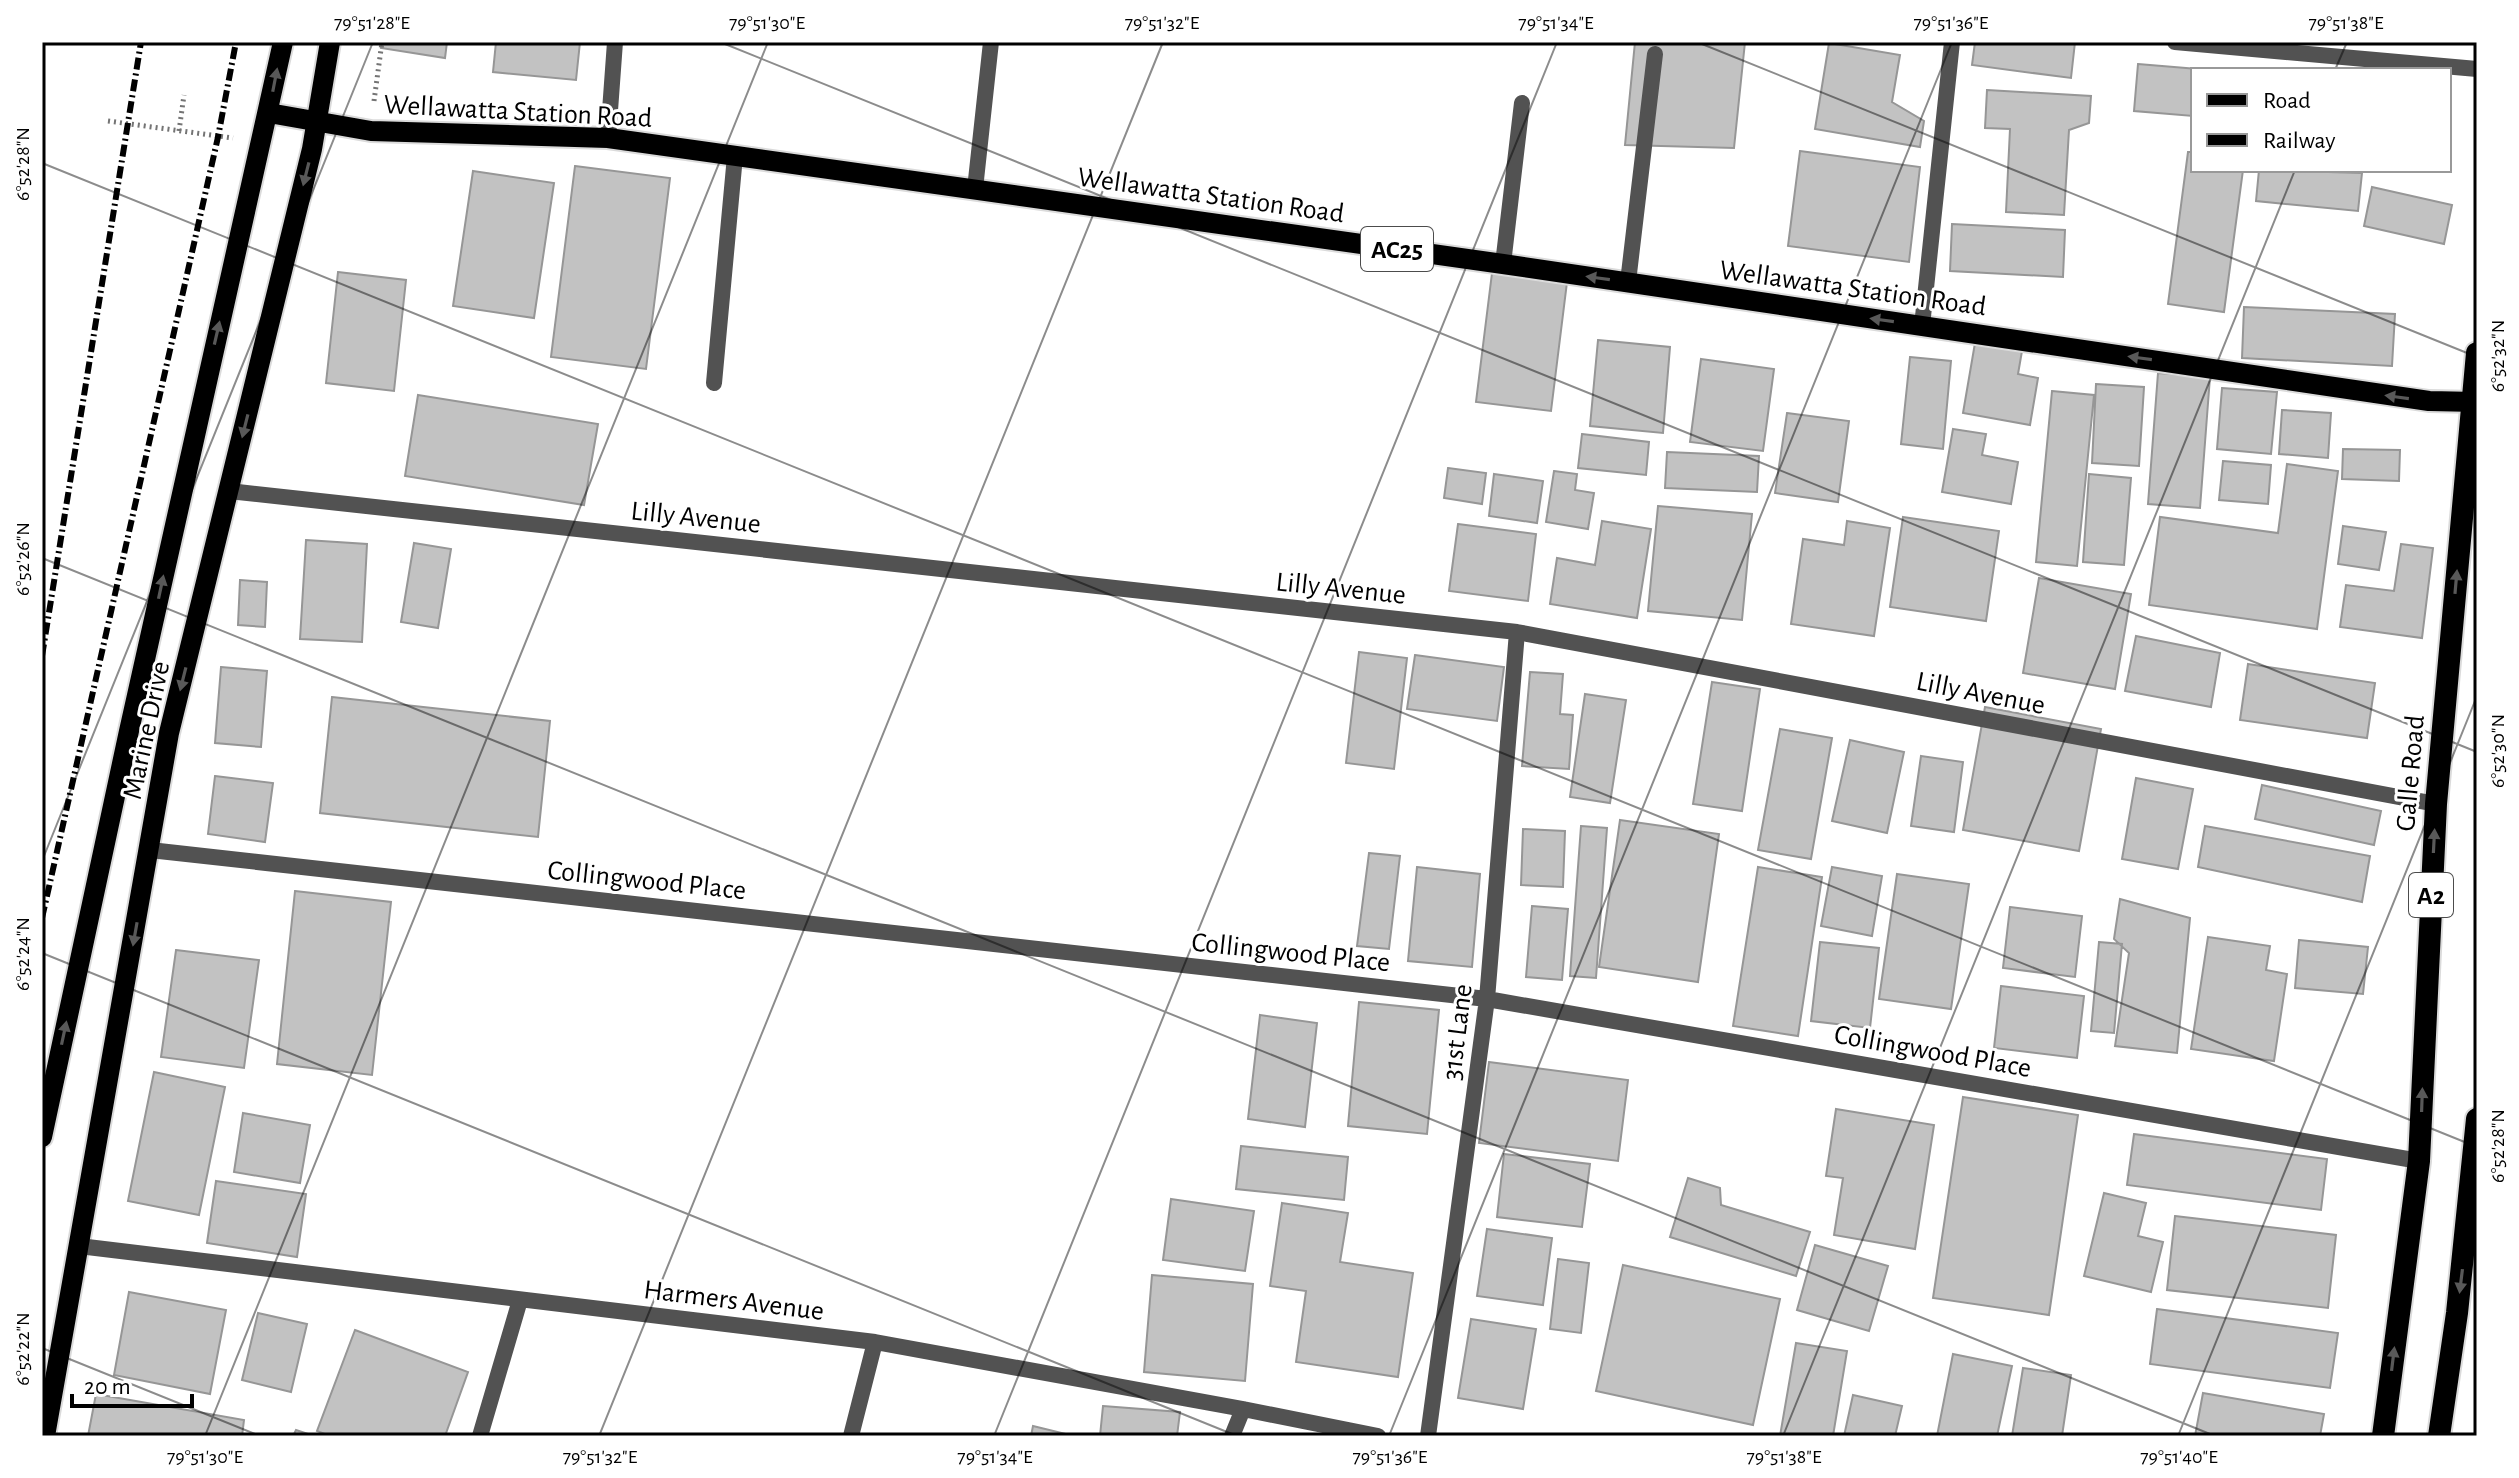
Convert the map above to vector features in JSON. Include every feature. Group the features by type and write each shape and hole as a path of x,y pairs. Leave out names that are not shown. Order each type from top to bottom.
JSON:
{"highway":[{"name":"Galle Road","path":"2383,1436 2419,1161 2436,804 2476,402 2477,353"},
{"path":"2439,1436 2457,1313 2477,1119"}],"main road":[{"name":"Marine Drive","path":"42,1137 283,42"},
{"name":"Marine Drive","path":"45,1436 169,733 318,122 330,42"},
{"name":"Wellawatta Station Road","path":"269,113 371,131 608,138 1628,282 2429,401 2476,402"}],"street":[{"path":"608,138 615,42"},
{"path":"975,189 991,42"},
{"path":"1922,326 1952,42"},
{"path":"2175,42 2477,69"},
{"path":"1628,282 1655,54"},
{"path":"1503,264 1522,103"},
{"path":"714,383 735,156"},
{"name":"Lilly Avenue","path":"229,491 1517,632 2436,804"},
{"name":"31st Lane","path":"1428,1436 1487,999 1517,632"},
{"name":"Collingwood Place","path":"150,850 1487,999 2419,1161"},
{"name":"Harmers Avenue","path":"79,1246 875,1342 1378,1436"},
{"path":"480,1436 520,1300"},
{"path":"851,1436 875,1342"},
{"path":"1232,1436 1243,1409"}],"path":[{"path":"371,131 382,42"},
{"path":"179,131 184,95"},
{"path":"108,121 262,139"}],"building":[{"path":"382,42 447,42 445,58 381,48"},
{"path":"496,42 580,42 576,80 493,72"},
{"path":"1635,42 1745,42 1734,148 1625,145"},
{"path":"1975,42 2075,42 2071,78 1972,65"},
{"path":"1829,43 1900,55 1892,102 1924,121 1920,147 1815,129"},
{"path":"2138,64 2191,68 2191,116 2134,111"},
{"path":"1987,90 2091,96 2089,123 2069,130 2064,215 2006,212 2010,129 1985,128"},
{"path":"1800,151 1920,167 1909,262 1788,246"},
{"path":"2188,152 2191,152 2191,172 2243,172 2224,312 2168,304"},
{"path":"575,166 670,178 646,369 551,357"},
{"path":"473,171 554,183 534,318 453,306"},
{"path":"2259,172 2362,173 2358,211 2256,201"},
{"path":"2372,187 2452,205 2444,244 2364,226"},
{"path":"1952,224 2065,230 2063,277 1950,271"},
{"path":"338,272 406,280 394,391 326,383"},
{"path":"1492,273 1567,282 1551,411 1476,402"},
{"path":"2244,307 2395,314 2392,366 2242,358"},
{"path":"1598,340 1670,347 1663,433 1590,426"},
{"path":"1975,343 2022,351 2018,374 2038,378 2030,425 1963,413"},
{"path":"1910,357 1951,361 1943,449 1901,444"},
{"path":"1701,359 1774,369 1763,451 1690,442"},
{"path":"2158,373 2210,377 2200,508 2148,504"},
{"path":"2096,384 2144,387 2139,466 2092,463"},
{"path":"2222,388 2277,392 2271,454 2217,449"},
{"path":"2052,391 2094,395 2077,566 2036,562"},
{"path":"418,395 598,424 584,505 405,476"},
{"path":"2282,410 2331,413 2328,458 2279,454"},
{"path":"1787,413 1849,421 1838,502 1775,493"},
{"path":"1953,429 1986,434 1982,455 2018,462 2011,504 1942,492"},
{"path":"1582,434 1649,442 1646,475 1578,468"},
{"path":"2343,449 2400,450 2399,481 2342,479"},
{"path":"1667,452 1759,456 1757,492 1665,488"},
{"path":"2223,461 2271,465 2268,504 2219,500"},
{"path":"2287,464 2338,471 2317,629 2149,605 2160,517 2278,533"},
{"path":"1448,468 1486,473 1482,504 1444,498"},
{"path":"1554,471 1577,474 1575,490 1594,493 1588,529 1546,522"},
{"path":"1494,474 1543,481 1537,523 1489,516"},
{"path":"2089,474 2131,478 2124,565 2083,562"},
{"path":"1658,506 1752,514 1742,620 1648,611"},
{"path":"1903,517 1999,531 1986,621 1890,607"},
{"path":"1602,521 1651,529 1637,618 1550,604 1557,558 1595,565"},
{"path":"1847,521 1890,528 1874,636 1791,624 1803,539 1844,545"},
{"path":"1458,524 1536,534 1528,601 1449,591"},
{"path":"2343,526 2386,532 2379,570 2338,564"},
{"path":"306,540 367,544 362,642 300,639"},
{"path":"414,543 451,549 438,628 401,622"},
{"path":"2401,544 2433,548 2422,638 2340,627 2346,585 2394,591"},
{"path":"2039,578 2131,594 2115,689 2023,673"},
{"path":"240,580 267,582 265,627 238,625"},
{"path":"2136,636 2220,653 2211,707 2125,691"},
{"path":"1359,652 1407,658 1394,769 1346,763"},
{"path":"1415,655 1504,667 1497,721 1407,709"},
{"path":"2248,664 2375,683 2367,738 2240,720"},
{"path":"221,667 267,671 261,747 215,743"},
{"path":"1530,672 1563,674 1560,714 1573,715 1569,769 1522,766"},
{"path":"1712,682 1760,689 1742,811 1693,804"},
{"path":"1585,694 1626,700 1610,803 1570,797"},
{"path":"332,697 550,721 538,837 320,813"},
{"path":"1985,707 2101,729 2079,851 1963,830"},
{"path":"1780,729 1832,738 1811,859 1758,850"},
{"path":"1850,740 1904,752 1887,833 1832,821"},
{"path":"1921,756 1963,762 1954,832 1911,826"},
{"path":"215,776 273,783 265,842 208,834"},
{"path":"2136,778 2193,789 2178,869 2122,859"},
{"path":"2262,785 2381,811 2374,845 2255,819"},
{"path":"1620,820 1719,834 1698,982 1599,967"},
{"path":"1581,826 1607,828 1596,978 1570,976"},
{"path":"2205,826 2370,856 2362,902 2198,867"},
{"path":"1523,829 1565,831 1563,887 1521,885"},
{"path":"1369,853 1400,856 1389,949 1357,946"},
{"path":"1417,867 1480,874 1472,967 1408,961"},
{"path":"1758,867 1822,877 1798,1036 1733,1026"},
{"path":"1832,867 1882,876 1872,936 1821,926"},
{"path":"1897,874 1969,884 1951,1009 1879,999"},
{"path":"295,891 391,902 372,1075 277,1064"},
{"path":"2120,899 2190,918 2177,1053 2115,1046 2129,953 2114,939"},
{"path":"1532,906 1568,909 1562,980 1526,977"},
{"path":"2010,907 2082,916 2075,977 2003,968"},
{"path":"2208,937 2270,946 2266,970 2287,974 2274,1061 2191,1049"},
{"path":"2299,940 2368,947 2363,994 2295,988"},
{"path":"1820,942 1879,948 1870,1028 1811,1021"},
{"path":"2099,942 2122,944 2114,1033 2091,1031"},
{"path":"176,950 259,960 244,1068 161,1057"},
{"path":"2001,986 2084,996 2077,1058 1994,1048"},
{"path":"1359,1002 1439,1010 1427,1134 1348,1126"},
{"path":"1260,1015 1317,1023 1305,1127 1248,1119"},
{"path":"1489,1062 1628,1080 1618,1161 1479,1143"},
{"path":"154,1072 225,1087 199,1215 128,1201"},
{"path":"1963,1097 2078,1115 2049,1315 1933,1298"},
{"path":"1836,1109 1934,1125 1915,1249 1834,1235 1843,1178 1826,1176"},
{"path":"243,1113 310,1125 300,1183 234,1172"},
{"path":"2134,1134 2327,1159 2321,1210 2127,1185"},
{"path":"1241,1146 1348,1157 1344,1200 1236,1189"},
{"path":"1504,1154 1590,1164 1582,1227 1497,1217"},
{"path":"1688,1178 1720,1188 1721,1205 1810,1232 1796,1276 1670,1237"},
{"path":"216,1181 306,1194 297,1257 207,1243"},
{"path":"2104,1193 2146,1203 2138,1236 2163,1242 2151,1292 2084,1276"},
{"path":"1171,1199 1254,1211 1245,1271 1163,1260"},
{"path":"1282,1203 1348,1213 1340,1262 1413,1273 1398,1377 1296,1362 1306,1291 1270,1286"},
{"path":"2175,1216 2336,1235 2328,1308 2167,1290"},
{"path":"1487,1229 1552,1238 1543,1305 1477,1296"},
{"path":"1815,1245 1888,1266 1869,1331 1797,1310"},
{"path":"1558,1259 1589,1263 1581,1333 1550,1329"},
{"path":"1623,1265 1780,1299 1753,1425 1596,1391"},
{"path":"1152,1275 1253,1284 1245,1381 1144,1372"},
{"path":"129,1292 226,1310 210,1394 114,1375"},
{"path":"2157,1309 2338,1333 2330,1388 2150,1364"},
{"path":"258,1313 307,1324 291,1392 242,1380"},
{"path":"1471,1319 1536,1329 1523,1409 1458,1398"},
{"path":"355,1330 468,1372 445,1436 330,1436 317,1431"},
{"path":"1796,1343 1847,1351 1833,1436 1780,1436"},
{"path":"1953,1354 2012,1366 1997,1436 1937,1436"},
{"path":"2023,1368 2071,1375 2062,1436 2012,1436"},
{"path":"2203,1393 2324,1414 2320,1436 2195,1436"},
{"path":"96,1394 244,1420 242,1436 88,1436"},
{"path":"1853,1395 1902,1406 1895,1436 1844,1436"},
{"path":"1103,1406 1180,1412 1177,1436 1100,1436"},
{"path":"1033,1426 1070,1435 1031,1436"},
{"path":"296,1430 314,1436 293,1436"}],"railway":[{"path":"42,656 141,42"},
{"path":"42,918 218,137 236,42"}]}
